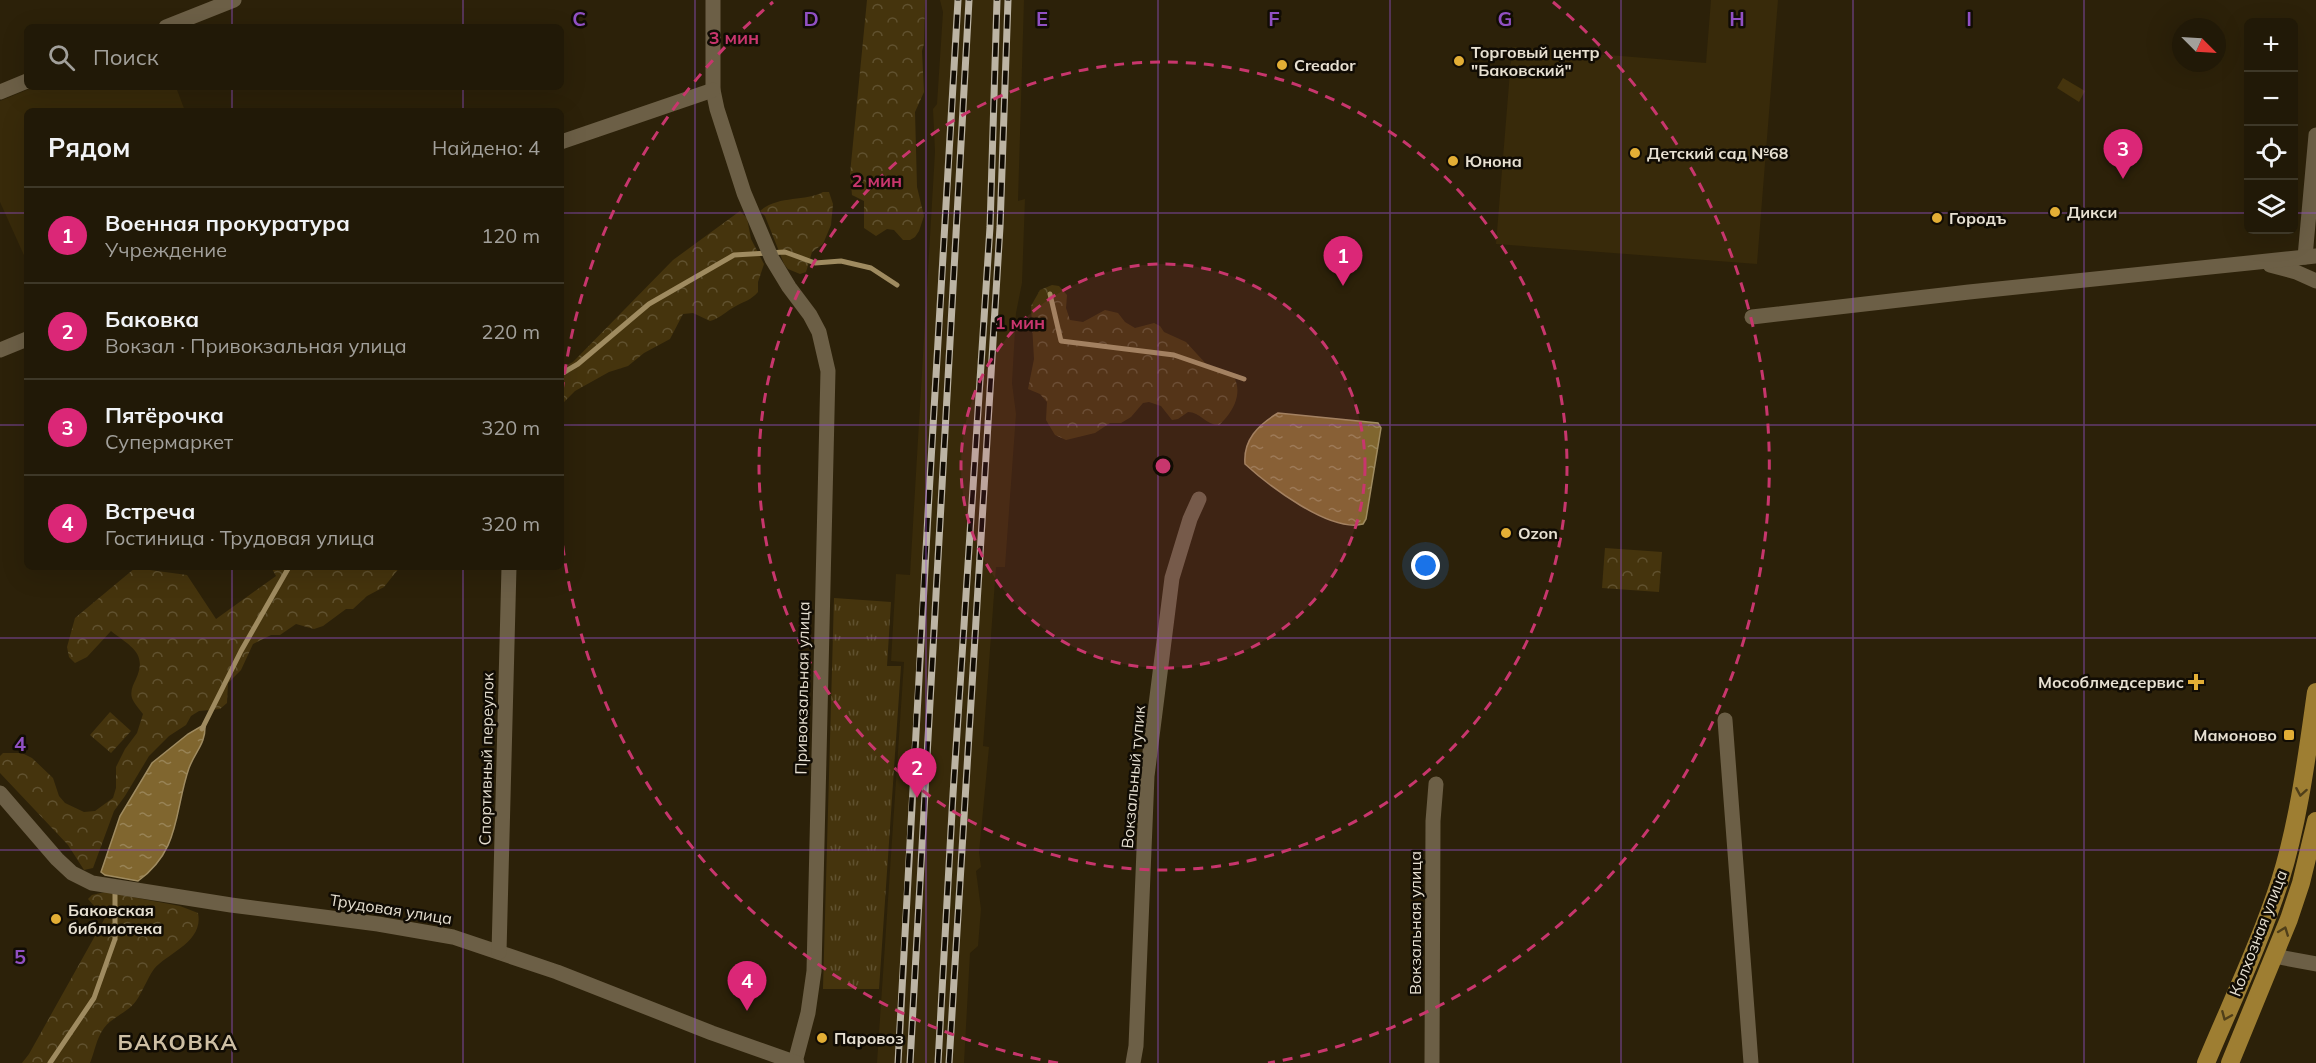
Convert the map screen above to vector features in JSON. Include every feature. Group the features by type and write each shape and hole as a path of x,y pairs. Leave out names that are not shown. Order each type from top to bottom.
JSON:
{"main road":[{"name":"Колхозная улица","path":"2206,1063 2269,912 2280,879 2297,809 2316,692"},
{"name":"Колхозная улица","path":"2230,1063 2301,883 2316,821"}],"street":[{"path":"174,24 234,0"},
{"name":"Привокзальная улица","path":"713,0 713,90 717,109 744,193 772,259 810,315 825,351 829,406 821,630 814,971 808,1012 796,1063"},
{"path":"0,92 24,82"},
{"path":"564,141 713,90"},
{"path":"1752,317 2310,257 2316,135"},
{"path":"2262,263 2296,272 2316,281"},
{"path":"0,350 24,340"},
{"name":"Вокзальный тупик","path":"1133,1063 1136,1046 1147,776 1172,578 1190,519 1199,499"},
{"name":"Спортивный переулок","path":"499,952 509,570"},
{"path":"1725,720 1750,1063"},
{"name":"Вокзальная улица","path":"1432,1063 1433,821 1436,784"},
{"name":"Трудовая улица","path":"0,793 57,859 72,873 92,882 231,905 389,925 453,937 796,1063"},
{"path":"2274,956 2316,964"}],"shaded area":[{"path":"940,0 1024,0 1018,201 1025,199 1022,283 1016,313 1012,383 1016,414 1005,567 996,567 983,746 989,747 979,853 981,867 976,871 981,909 978,946 970,953 964,1063 877,1063 904,662 891,661 896,574 910,575 935,152 933,109 937,104 943,12"},
{"name":"Детский сад №68","path":"1711,0 1778,0 1757,264 1496,244 1512,47 1706,63"},
{"path":"27,90 177,90 184,108 24,108 24,255 0,202 0,101"}],"green space":[{"path":"867,0 925,0 922,51 924,92 915,112 917,187 924,216 919,231 910,240 903,240 894,230 887,229 876,236 864,228 864,201 852,195 850,174"},
{"path":"2063,78 2085,91 2079,102 2057,88"},
{"path":"829,192 833,204 831,225 823,244 812,252 806,272 800,274 788,269 784,264 765,216 760,211 775,203"},
{"path":"740,211 747,218 751,239 764,264 758,282 758,292 750,299 710,321 693,313 683,314 670,339 644,353 628,366 609,372 575,391 564,402 564,366 573,362 673,260"},
{"path":"1052,285 1059,286 1067,295 1066,308 1070,320 1083,322 1105,310 1118,313 1125,322 1135,328 1154,323 1164,332 1186,342 1207,365 1231,373 1237,386 1237,393 1229,414 1219,425 1188,412 1172,420 1161,406 1149,402 1143,403 1131,417 1121,423 1110,423 1095,433 1066,440 1055,435 1046,420 1047,402 1040,394 1028,389 1034,359 1031,306 1040,290"},
{"path":"1605,548 1662,552 1659,592 1602,588"},
{"path":"133,570 187,575 216,619 276,576 273,570 398,570 384,587 367,596 353,609 346,609 323,626 314,629 296,624 280,635 271,635 253,644 241,670 228,683 227,703 220,709 199,711 191,716 186,725 169,736 149,756 114,811 93,868 84,870 68,845 0,773 0,756 3,753 22,753 32,758 53,778 59,796 65,803 84,812 95,811 113,798 116,788 116,767 125,749 137,733 143,714 131,695 140,663 135,651 111,631 87,657 75,663 69,657 67,647 75,618"},
{"path":"834,598 891,602 887,666 901,666 879,989 823,989"},
{"path":"110,712 131,731 111,753 90,735"},
{"path":"105,892 180,906 198,913 195,932 183,946 154,969 132,1005 104,1028 90,1063 22,1063 105,918 88,899 92,895"}],"water":[{"path":"1278,413 1378,423 1381,428 1366,519 1363,524 1349,525 1317,515 1268,484 1245,464 1249,440 1258,428"},
{"path":"205,724 202,742 184,784 174,829 162,856 138,881 105,875 101,872 120,816 152,763 188,734"}],"waterway":[{"path":"564,372 578,364 649,304 734,255 785,252 815,263 841,261 871,268 897,285"},
{"path":"1050,294 1061,341 1174,355 1244,379"},
{"path":"202,729 241,651 287,570"},
{"path":"50,1063 94,998 115,939 115,894"}],"railway":[{"path":"898,1063 958,0"},
{"path":"910,1063 969,0"},
{"path":"938,1063 990,227 997,0"},
{"path":"949,1063 1000,227 1008,0"}],"place":[{"name":"Торговый центр \"Баковский\"","path":"1459,61"},
{"name":"Creador","path":"1282,65"},
{"name":"Детский сад №68","path":"1635,153"},
{"name":"Юнона","path":"1453,161"},
{"name":"Пятёрочка","path":"2123,179"},
{"name":"Дикси","path":"2055,212"},
{"name":"Городъ","path":"1937,218"},
{"name":"Военная прокуратура","path":"1343,286"},
{"name":"Ozon","path":"1506,533"},
{"name":"Мособлмедсервис","path":"2196,682"},
{"name":"Мамоново","path":"2289,735"},
{"name":"Баковка","path":"917,798"},
{"name":"Баковская библиотека","path":"56,919"},
{"name":"Встреча","path":"747,1011"},
{"name":"Паровоз","path":"822,1038"}],"district":[{"name":"БАКОВКА","path":"178,1042"}]}
